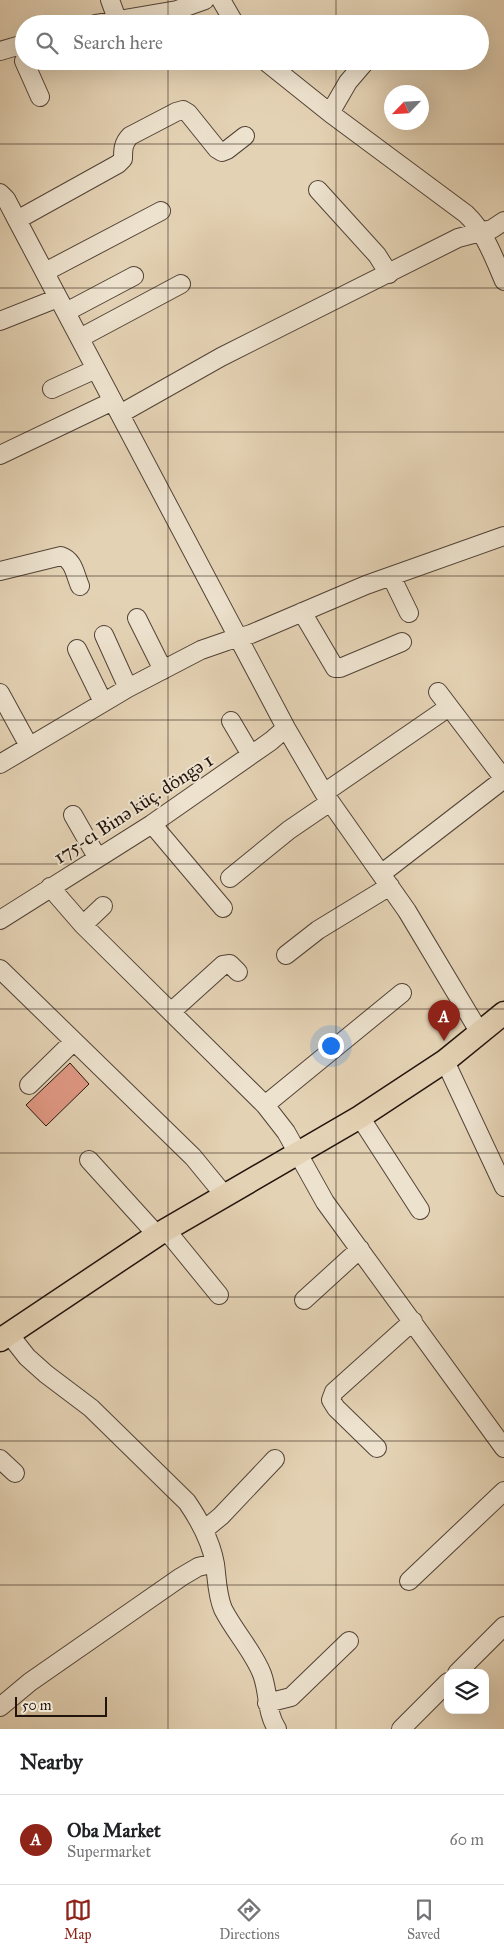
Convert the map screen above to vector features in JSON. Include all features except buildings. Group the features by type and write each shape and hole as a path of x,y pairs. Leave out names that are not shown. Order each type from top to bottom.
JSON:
{"main road":[{"path":"4,1337 161,1232 299,1154 360,1117 445,1061 496,1024"}],"street":[{"path":"110,0 116,15"},
{"path":"146,15 177,10 205,0"},
{"path":"221,0 230,15"},
{"path":"0,51 15,52"},
{"path":"29,70 40,97"},
{"path":"276,70 330,113 466,214 481,232 504,282"},
{"path":"330,113 348,82 358,70"},
{"path":"17,220 118,164 123,159 123,148 130,136 176,112 183,110 188,113 217,149 222,152 245,136"},
{"path":"318,190 377,255 389,274"},
{"path":"0,194 6,199 238,639 286,728 327,798 386,880 496,1024"},
{"path":"45,272 161,211"},
{"path":"0,456 117,407 389,274 458,238 492,229 504,221"},
{"path":"0,321 62,305 134,276"},
{"path":"80,338 181,284"},
{"path":"52,388 96,369"},
{"path":"0,764 103,702 202,650 227,640 238,639 391,576 504,536"},
{"path":"0,571 61,556 68,558 72,564 80,586"},
{"path":"391,576 409,613"},
{"path":"302,612 335,668 340,668 402,642"},
{"path":"137,618 163,670"},
{"path":"104,635 128,688"},
{"path":"77,649 103,702"},
{"path":"286,955 386,880 504,779 438,692"},
{"path":"0,693 29,746"},
{"path":"230,878 327,798 449,708"},
{"path":"231,721 251,755"},
{"name":"175-cı Binə küç. döngə 1","path":"0,920 152,824 251,755 286,728"},
{"path":"73,816 97,857"},
{"path":"152,824 224,908"},
{"path":"50,887 83,924 265,1106 286,1132 325,1202 504,1448"},
{"path":"83,924 103,906"},
{"path":"171,1012 224,965 230,964 238,972"},
{"path":"0,969 193,1157 225,1196"},
{"path":"265,1106 402,993"},
{"path":"28,1085 74,1041"},
{"path":"445,1061 504,1187"},
{"path":"360,1117 420,1210"},
{"path":"89,1160 161,1232 219,1295"},
{"path":"304,1300 360,1249"},
{"path":"377,1448 336,1408 332,1400 334,1392 413,1321"},
{"path":"4,1337 46,1374 91,1408 187,1502 204,1530 211,1546 218,1594 224,1609 262,1675 266,1703 271,1721 277,1729"},
{"path":"0,1458 14,1473"},
{"path":"204,1530 221,1516 275,1459"},
{"path":"409,1581 504,1491"},
{"path":"0,1707 30,1682 181,1577 198,1567 214,1563"},
{"path":"462,1669 504,1626"},
{"path":"266,1703 291,1697 349,1641"},
{"path":"401,1729 444,1686"}],"place":[{"name":"Oba Market","path":"444,1041"}]}
